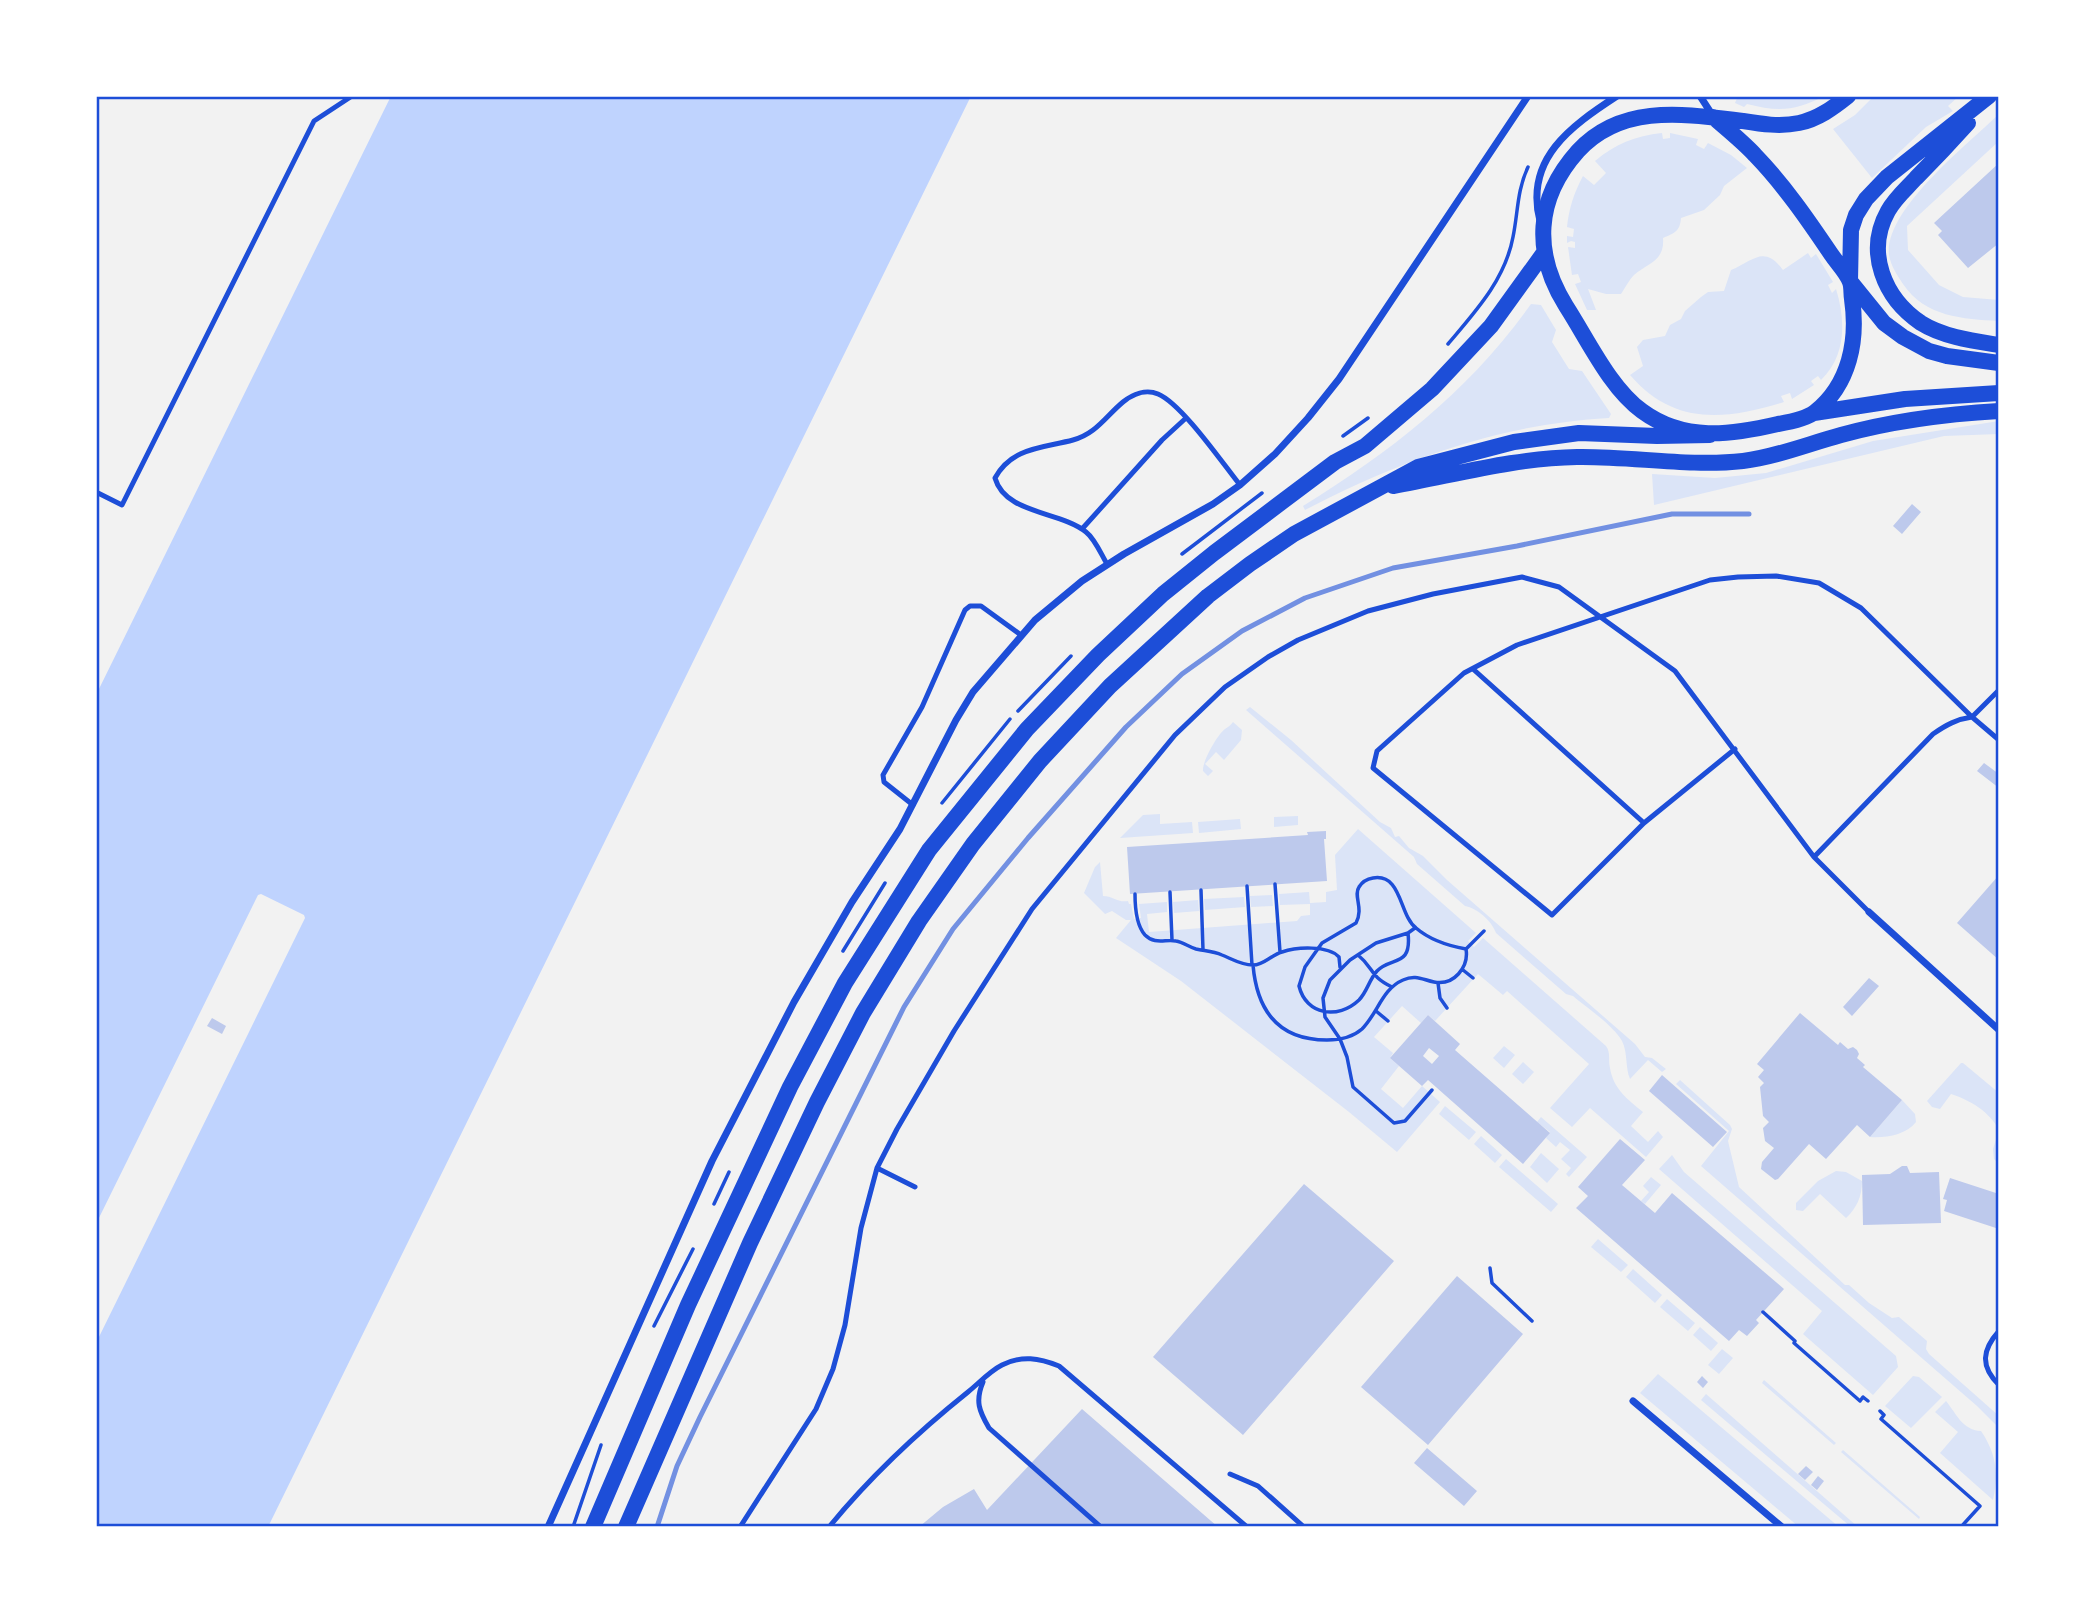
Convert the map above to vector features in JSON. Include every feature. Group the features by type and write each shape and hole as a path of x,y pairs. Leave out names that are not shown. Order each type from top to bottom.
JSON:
{"main road":[{"path":"1710,435 1660,422 1629,401 1620,390 1548,273 1543,254 1543,232 1550,195 1578,151 1604,130 1631,119 1660,113 1773,125 1799,123 1824,114 1848,96"},
{"path":"1814,413 1840,382 1850,359 1855,329 1850,281 1851,230 1856,215 1866,199 1887,177 1991,96"},
{"path":"1991,96 1893,202 1881,226 1877,251 1879,268 1889,288 1903,307 1922,323 1940,331 1996,344"},
{"path":"1713,117 1769,170 1884,323 1929,351 1999,363"},
{"path":"593,1527 646,1400 739,1194 821,1027 873,936 929,850 1027,729 1080,673 1163,594 1335,462 1365,446 1432,389 1492,326 1543,254"},
{"path":"626,1527 755,1232 817,1102 892,964 944,883 1040,761 1110,686 1184,617 1250,564 1294,534 1418,467 1514,442 1579,433 1710,435 1766,427 1814,413 1905,398 1999,393"},
{"path":"1377,489 1465,470 1534,459 1611,457 1713,463 1742,461 1882,426 1934,417 1999,411"}],"street":[{"path":"548,1527 712,1161 817,961 913,805 968,700 1021,635 1049,608 1107,564 1213,504 1240,485 1275,454 1339,379 1528,96"},
{"path":"1543,232 1536,196 1536,184 1543,167 1570,128 1617,96"},
{"path":"1700,96 1713,117"},
{"path":"1869,912 1999,1030"},
{"path":"1633,1401 1782,1527"}],"lane":[{"path":"96,492 122,505 314,121 352,96"},
{"path":"1107,564 1089,534 1082,529 1016,503 1005,496 998,489 995,478 1001,467 1035,447 1086,435 1100,426 1124,401 1144,392 1158,394 1186,418 1240,485"},
{"path":"1082,529 1161,440 1186,418"},
{"path":"1735,749 1644,823 1552,915 1373,768 1377,751 1464,673 1517,645 1710,580 1776,576 1819,583 1861,608 1999,740"},
{"path":"740,1527 816,1409 833,1369 845,1325 860,1228 877,1168 954,1031 1032,909 1175,735 1225,687 1268,657 1336,623 1402,601 1522,578 1559,587 1675,671 1814,857 1869,912"},
{"path":"913,805 884,782 883,775 922,708 965,610 970,606 981,606 1021,635"},
{"path":"1473,668 1644,823"},
{"path":"1814,857 1933,734 1960,718 1972,717 1999,690"},
{"path":"877,1168 915,1187"},
{"path":"1999,1331 1987,1346 1984,1362 1986,1369 1999,1385"},
{"path":"829,1527 891,1460 943,1412 1001,1365 1024,1358 1041,1358 1059,1366 1247,1527"},
{"path":"984,1379 977,1395 978,1410 989,1428 1101,1527"},
{"path":"1230,1474 1258,1486 1304,1527"}],"path":[{"path":"1446,346 1479,307 1501,274 1513,237 1517,203 1531,159"},
{"path":"1341,438 1373,415"},
{"path":"1182,554 1267,490"},
{"path":"1408,933 1406,954 1376,972 1366,991 1354,1003 1342,1010 1323,1012 1308,1004 1299,986 1305,967 1322,943 1356,923 1360,909 1357,892 1365,880 1385,879 1394,887 1415,928 1444,943 1466,949"},
{"path":"1275,884 1280,952"},
{"path":"1247,886 1256,990 1266,1010 1279,1026 1289,1033 1307,1039 1340,1039 1362,1028 1392,987 1403,980 1415,977 1438,983 1449,980 1463,970 1467,958 1466,949"},
{"path":"1201,890 1203,950"},
{"path":"1170,892 1172,940"},
{"path":"1135,894 1136,910 1144,934 1155,941 1172,940 1252,965 1264,962 1280,952 1319,949 1335,952 1341,963 1340,969"},
{"path":"1415,928 1408,933 1376,943 1340,969 1325,990 1323,1012 1328,1024 1340,1039 1353,1087 1394,1123 1405,1121 1433,1090"},
{"path":"1466,949 1484,931"},
{"path":"1357,955 1367,964 1374,976 1392,987"},
{"path":"1463,970 1473,978"},
{"path":"1438,983 1440,998 1447,1008"},
{"path":"1376,1011 1388,1021"},
{"path":"1490,1268 1492,1283 1532,1321"},
{"path":"1763,1312 1860,1401 1863,1397 1868,1401"},
{"path":"1880,1411 1884,1415 1881,1419 1980,1506 1961,1527"}],"shaded area":[{"path":"1738,96 1824,96 1805,105 1778,109 1747,104 1744,107 1735,103"},
{"path":"1874,96 1959,96 1948,106 1953,111 1926,127 1872,178 1833,129 1855,115"},
{"path":"1999,114 1999,141 1907,226 1908,250 1939,285 1963,297 1999,300 1999,321 1946,314 1922,303 1901,281 1889,255 1891,237 1913,199 1949,160"},
{"path":"1662,133 1663,139 1670,138 1670,133 1698,139 1696,145 1704,149 1708,143 1731,155 1747,168 1724,186 1720,195 1704,210 1681,218 1676,231 1663,238 1658,257 1634,275 1621,294 1606,294 1588,289 1596,310 1587,310 1575,284 1581,282 1578,274 1572,275 1568,247 1575,248 1575,242 1567,243 1567,236 1573,237 1574,229 1567,227 1577,188 1583,176 1594,185 1606,173 1595,161 1610,150 1643,136"},
{"path":"1808,253 1811,258 1816,254 1833,282 1828,285 1832,293 1836,289 1842,326 1842,337 1835,360 1821,380 1818,376 1811,381 1814,385 1792,399 1790,393 1781,396 1784,402 1762,408 1721,415 1701,414 1683,411 1664,403 1647,392 1630,375 1643,366 1637,347 1643,340 1665,336 1670,325 1681,319 1685,311 1701,297 1708,292 1724,291 1731,270 1764,256 1776,262 1783,270"},
{"path":"1531,304 1541,305 1556,330 1552,342 1569,369 1582,371 1611,414 1609,418 1529,428 1452,448 1378,475 1305,510 1303,506 1368,463 1428,417 1482,365"},
{"path":"1999,421 1999,434 1944,436 1654,505 1652,474 1715,478 1766,473 1873,441"},
{"path":"1250,707 1291,740 1380,822 1391,828 1395,837 1399,836 1409,848 1423,856 1635,1044 1645,1057 1652,1058 1666,1069 1662,1072 1648,1060 1630,1079 1624,1046 1613,1029 1573,996 1566,994 1496,933 1484,916 1465,906 1417,864 1414,857 1246,710"},
{"path":"1233,722 1242,730 1241,740 1224,760 1216,752 1205,764 1213,771 1208,776 1203,771 1207,755 1218,737"},
{"path":"1160,814 1160,824 1192,822 1193,833 1120,838 1143,815"},
{"path":"1298,816 1298,825 1274,827 1274,817"},
{"path":"1240,819 1241,829 1199,833 1198,822"},
{"path":"1358,829 1476,933 1468,941 1474,947 1483,938 1606,1046 1614,1081 1626,1098 1643,1112 1631,1126 1648,1142 1658,1131 1663,1137 1646,1157 1590,1108 1572,1127 1550,1108 1589,1064 1507,991 1503,995 1478,974 1435,1021 1428,1015 1421,1023 1402,1006 1374,1037 1393,1053 1390,1058 1399,1066 1381,1089 1403,1108 1422,1086 1440,1102 1397,1152 1181,981 1116,938 1131,920 1126,920 1112,911 1105,914 1084,893 1095,867 1100,862 1103,896 1128,901 1134,919 1141,918 1139,904 1167,902 1167,912 1147,914 1149,932 1297,921 1301,916 1310,915 1310,904 1280,905 1279,894 1309,892 1310,903 1326,902 1326,892 1337,890 1335,855"},
{"path":"1272,895 1273,906 1251,907 1250,896"},
{"path":"1244,897 1245,907 1205,910 1204,899"},
{"path":"1198,900 1199,911 1174,913 1173,902"},
{"path":"1504,1046 1515,1055 1504,1068 1493,1058"},
{"path":"1523,1062 1534,1072 1523,1084 1512,1074"},
{"path":"1961,1063 1999,1093 1999,1130 1985,1112 1951,1094 1940,1109 1932,1107 1927,1101"},
{"path":"1680,1080 1730,1125 1732,1129 1728,1141 1739,1187 1845,1285 1849,1285 1869,1303 1892,1318 1899,1317 1927,1341 1926,1349 1929,1354 1999,1416 1999,1428 1701,1166 1729,1131 1676,1084"},
{"path":"1902,1100 1915,1114 1916,1122 1895,1135 1870,1137"},
{"path":"1445,1106 1476,1132 1469,1140 1439,1114"},
{"path":"1541,1117 1587,1157 1569,1177 1566,1174 1571,1168 1561,1159 1570,1150 1560,1142 1556,1147 1546,1138 1550,1132 1537,1122"},
{"path":"1999,1130 1999,1164 1994,1159 1993,1149"},
{"path":"1481,1136 1502,1155 1495,1163 1474,1144"},
{"path":"1541,1153 1559,1169 1547,1183 1530,1167"},
{"path":"1672,1155 1684,1172 1896,1356 1898,1367 1873,1395 1803,1334 1822,1311 1659,1169"},
{"path":"1506,1159 1558,1204 1551,1212 1499,1167"},
{"path":"1836,1171 1846,1172 1862,1181 1858,1201 1846,1218 1820,1194 1803,1211 1796,1210 1796,1203 1818,1181"},
{"path":"1651,1177 1661,1185 1645,1204 1641,1201 1649,1192 1643,1186"},
{"path":"1598,1239 1628,1265 1621,1272 1591,1247"},
{"path":"1633,1269 1662,1295 1655,1303 1626,1277"},
{"path":"1667,1299 1695,1323 1688,1331 1660,1307"},
{"path":"1700,1327 1718,1343 1711,1351 1693,1335"},
{"path":"1722,1349 1733,1358 1719,1374 1708,1365"},
{"path":"1658,1374 1839,1527 1799,1527 1640,1393"},
{"path":"1913,1376 1919,1377 1942,1397 1911,1428 1885,1406"},
{"path":"1764,1380 1836,1443 1834,1445 1762,1383"},
{"path":"1706,1394 1858,1527 1851,1527 1701,1400"},
{"path":"1946,1401 1964,1424 1981,1431 1990,1447 1996,1472 1993,1500 1940,1453 1958,1432 1935,1412"},
{"path":"1843,1450 1920,1517 1919,1519 1841,1452"}],"water":[{"path":"391,96 971,96 268,1527 96,1527 96,1343 305,918 304,915 261,894 258,895 96,1224 96,695"}],"building":[{"path":"1999,163 1999,243 1968,268 1938,235 1942,231 1934,223"},
{"path":"1912,504 1921,512 1902,534 1893,526"},
{"path":"1984,763 1999,774 1999,788 1977,771"},
{"path":"1326,831 1324,839 1327,881 1130,894 1127,847 1308,835 1307,832"},
{"path":"1999,875 1999,960 1957,923"},
{"path":"1869,978 1879,986 1852,1016 1843,1007"},
{"path":"1800,1013 1838,1045 1840,1042 1848,1049 1853,1047 1857,1050 1857,1058 1865,1065 1863,1067 1902,1100 1870,1137 1857,1125 1826,1159 1809,1144 1775,1180 1761,1169 1762,1162 1774,1148 1765,1141 1763,1128 1769,1122 1763,1116 1760,1087 1764,1083 1758,1077 1764,1070 1757,1064"},
{"path":"1428,1015 1460,1044 1455,1050 1550,1133 1523,1164 1428,1080 1422,1086 1390,1058","holes":["1429,1048 1439,1056 1432,1064 1423,1056"]},
{"path":"212,1018 226,1026 222,1034 207,1026"},
{"path":"1662,1075 1727,1132 1713,1147 1649,1091"},
{"path":"1620,1139 1645,1160 1622,1185 1655,1213 1672,1193 1784,1289 1756,1320 1759,1323 1747,1336 1739,1330 1729,1341 1576,1208 1588,1196 1578,1187"},
{"path":"1902,1166 1907,1166 1910,1173 1939,1172 1941,1223 1863,1225 1862,1175 1890,1174"},
{"path":"1950,1178 1999,1194 1999,1229 1944,1211 1947,1200 1943,1199"},
{"path":"1304,1184 1394,1261 1243,1435 1153,1357"},
{"path":"1457,1276 1523,1334 1428,1445 1361,1387"},
{"path":"1702,1376 1708,1382 1703,1388 1697,1382"},
{"path":"1082,1409 1218,1527 919,1527 943,1507 974,1489 987,1510"},
{"path":"1427,1448 1477,1491 1464,1506 1414,1463"},
{"path":"1806,1466 1813,1472 1805,1480 1798,1474"},
{"path":"1818,1476 1824,1481 1817,1490 1811,1485"}],"railway":[{"path":"657,1527 677,1466 700,1417 904,1007 953,929 1028,838 1126,727 1182,674 1242,631 1305,598 1393,568 1672,514 1749,514"}]}
